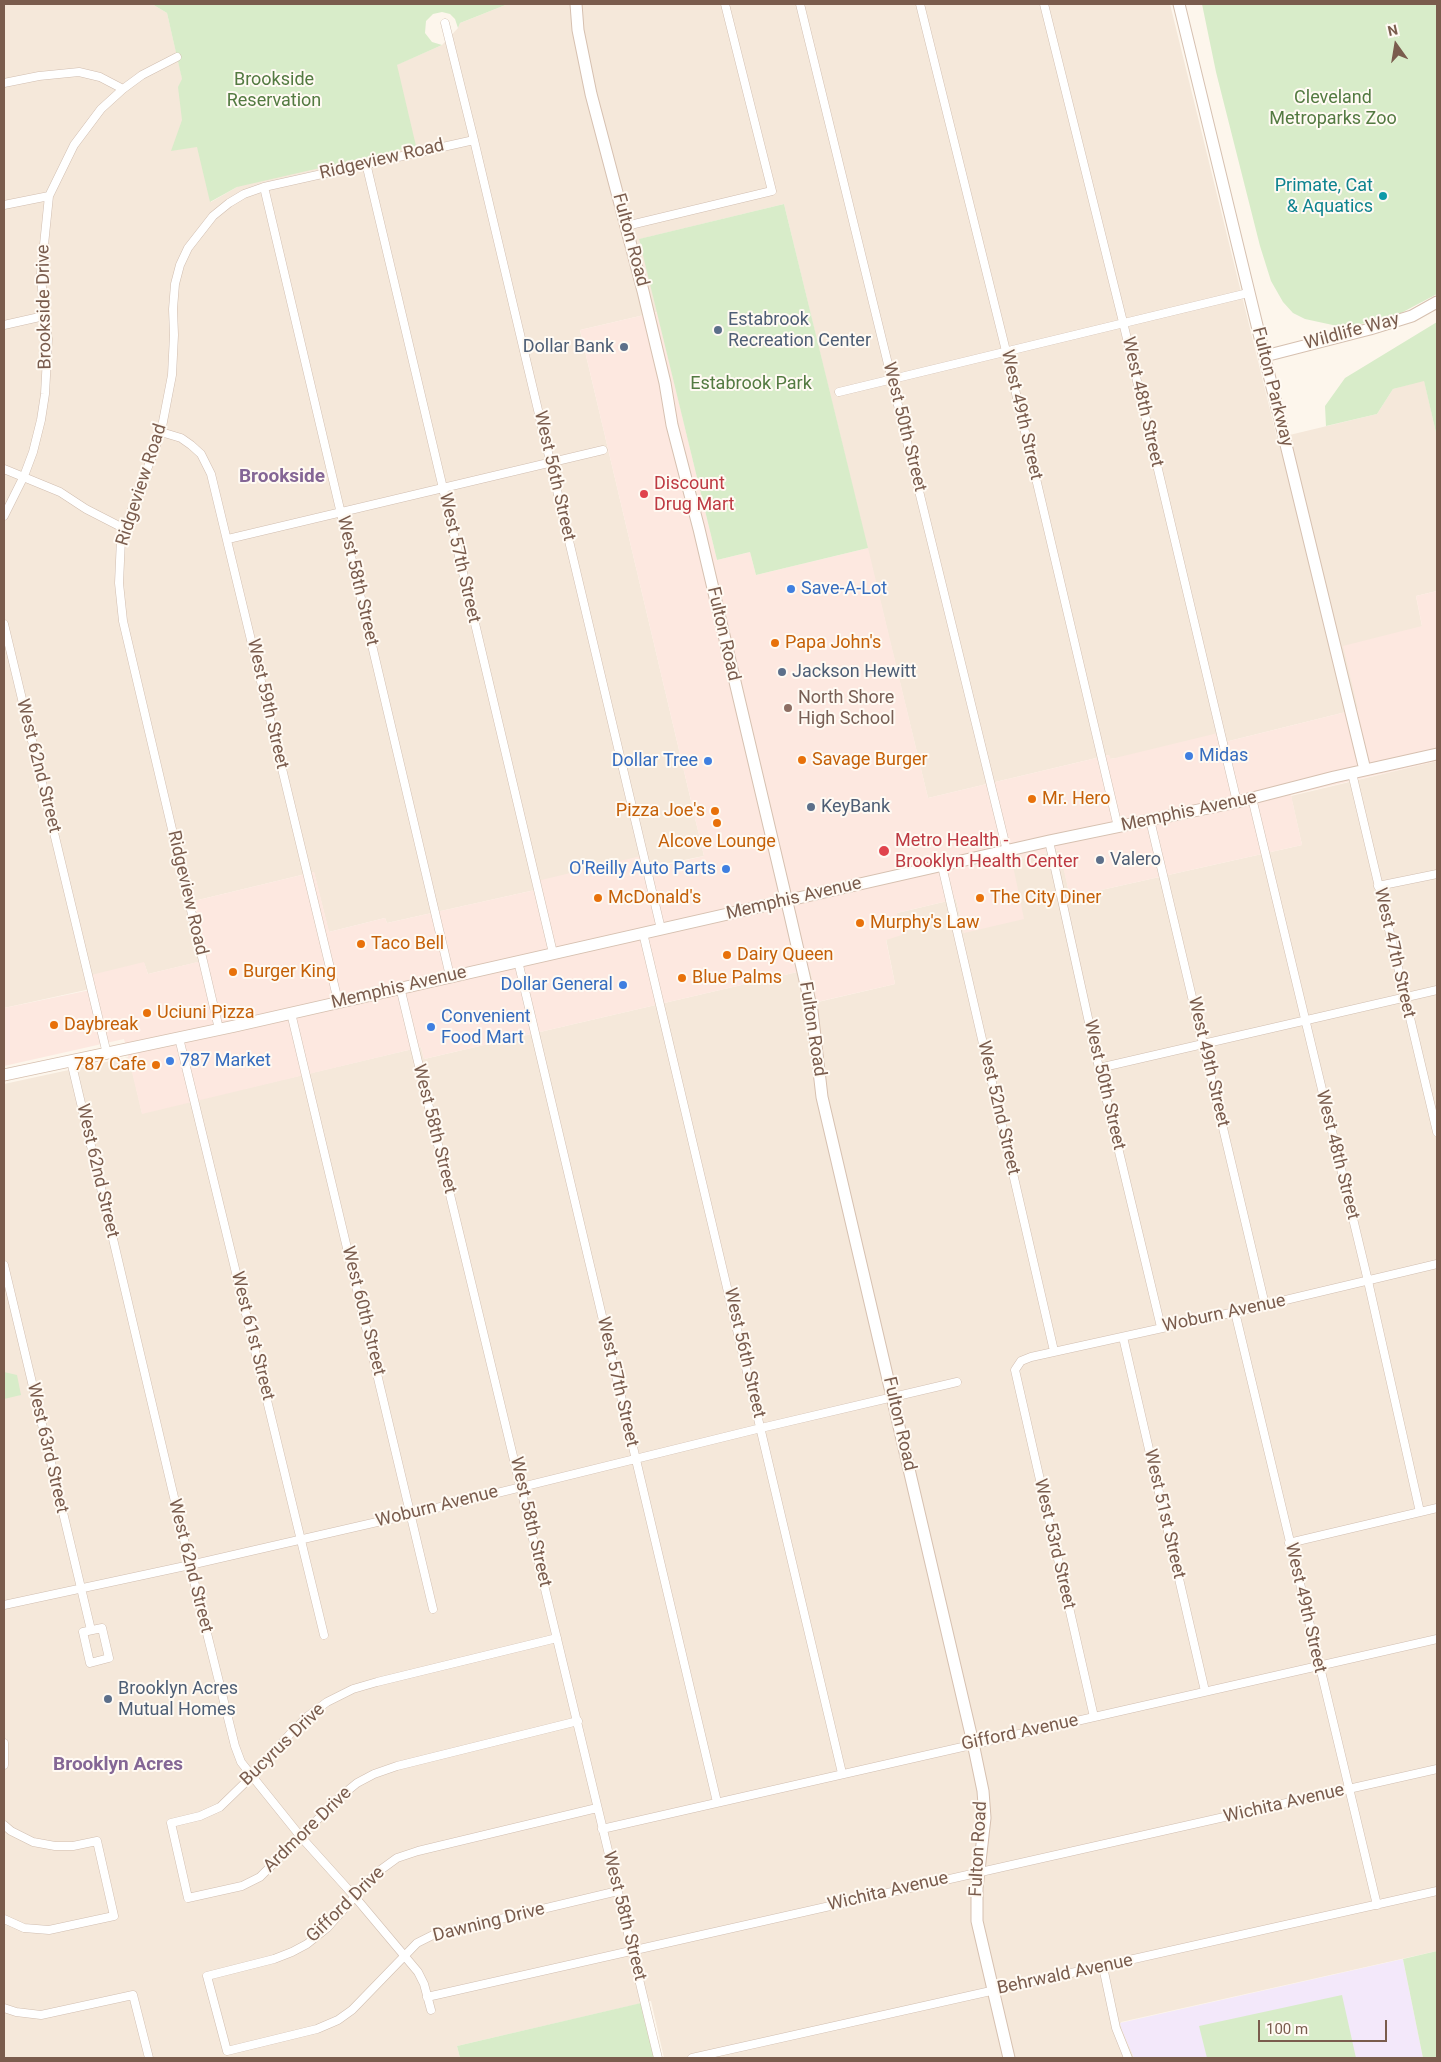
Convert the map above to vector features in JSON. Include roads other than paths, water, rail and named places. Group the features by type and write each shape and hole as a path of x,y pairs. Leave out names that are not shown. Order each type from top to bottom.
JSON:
{"main road":[{"name":"Fulton Road","path":"576,4 578,30 591,94 643,291 665,383 672,425 699,529 787,901 812,1011 822,1097 973,1743 983,1791 985,1818 976,1888 977,1921 1009,2058"},
{"name":"Fulton Parkway","path":"1179,4 1365,770"},
{"name":"Wildlife Way","path":"1265,356 1370,329 1412,316 1437,302"},
{"name":"Memphis Avenue","path":"4,1075 291,1013 1049,841 1236,802 1437,754"}],"street":[{"path":"626,226 772,191 726,4"},
{"name":"West 50th Street","path":"800,4 1007,851"},
{"name":"West 49th Street","path":"920,4 1006,351 1118,827"},
{"name":"West 48th Street","path":"1044,4 1123,322 1236,802"},
{"name":"West 56th Street","path":"445,23 661,929"},
{"name":"Brookside Drive","path":"4,516 24,476 35,444 45,394 48,339 44,316 41,274 49,196 74,146 101,109 142,75 177,56"},
{"path":"4,83 39,76 79,72 100,77 123,89"},
{"name":"Ridgeview Road","path":"219,1029 123,621 119,583 121,539 161,432 172,375 173,309 175,284 180,265 192,242 212,216 244,194 264,187 366,163 474,140"},
{"name":"West 57th Street","path":"366,163 553,953"},
{"name":"West 58th Street","path":"264,187 450,976"},
{"path":"4,205 49,196"},
{"path":"839,392 1248,293"},
{"path":"4,325 44,316"},
{"name":"West 59th Street","path":"161,432 181,438 201,454 211,474 338,1001"},
{"path":"228,540 602,450"},
{"path":"4,469 60,492 86,509 124,529"},
{"name":"West 62nd Street","path":"4,624 107,1054"},
{"name":"West 47th Street","path":"1352,773 1404,998 1436,1121 1437,1132"},
{"name":"West 48th Street","path":"1252,798 1368,1281 1420,1512"},
{"name":"West 49th Street","path":"1150,820 1265,1305"},
{"name":"West 50th Street","path":"1049,841 1099,1068 1161,1327"},
{"name":"West 52nd Street","path":"942,866 1054,1351"},
{"path":"1378,886 1437,874"},
{"name":"West 56th Street","path":"643,933 842,1773"},
{"name":"West 57th Street","path":"518,961 717,1802"},
{"name":"West 58th Street","path":"400,987 522,1486 556,1638 578,1721 597,1808 658,2058"},
{"path":"1099,1068 1437,990"},
{"name":"West 60th Street","path":"291,1013 433,1608"},
{"name":"West 61st Street","path":"179,1038 324,1635"},
{"name":"West 62nd Street","path":"71,1061 234,1746 241,1762 302,1838 418,1972 424,1984 431,2010"},
{"name":"Woburn Avenue","path":"1015,1370 1021,1361 1054,1351 1235,1312 1437,1264"},
{"name":"West 63rd Street","path":"4,1265 91,1630"},
{"name":"West 49th Street","path":"1235,1312 1318,1666 1377,1905"},
{"name":"West 51st Street","path":"1123,1336 1206,1691"},
{"name":"West 53rd Street","path":"1015,1370 1094,1717"},
{"name":"Woburn Avenue","path":"4,1605 302,1540 635,1458 957,1382"},
{"path":"1289,1543 1437,1508"},
{"name":"West 63rd Street","path":"102,1628 109,1658 90,1663 83,1632 91,1630 102,1628"},
{"name":"Bucyrus Drive","path":"180,1863 171,1823 200,1816 220,1807 308,1716 327,1702 353,1690 556,1638"},
{"name":"Gifford Avenue","path":"602,1829 973,1743 1437,1639"},
{"name":"Ardmore Drive","path":"180,1863 188,1898 242,1886 260,1877 302,1838 340,1797 357,1783 374,1774 406,1764 578,1721"},
{"path":"4,1743 4,1764"},
{"name":"Wichita Avenue","path":"427,1996 1437,1769"},
{"name":"Gifford Drive","path":"216,2013 206,1976 274,1959 292,1952 326,1928 375,1874 397,1858 418,1851 597,1808"},
{"path":"4,1825 12,1832 33,1842 55,1846 73,1846 97,1841 114,1916 50,1930 24,1928 4,1920"},
{"name":"Dawning Drive","path":"216,2013 227,2051 317,2029 338,2020 352,2010 417,1943 433,1935 618,1891"},
{"name":"Behrwald Avenue","path":"692,2058 1437,1891"},
{"path":"1103,1967 1116,2028 1128,2058"},
{"path":"4,2008 16,2012 41,2014 133,1995 149,2058"}],"place":[{"name":"Primate, Cat & Aquatics","path":"1383,196"},
{"name":"Estabrook Recreation Center","path":"718,330"},
{"name":"Dollar Bank","path":"624,347"},
{"name":"Discount Drug Mart","path":"644,494"},
{"name":"Save-A-Lot","path":"791,589"},
{"name":"Papa John's","path":"775,643"},
{"name":"Jackson Hewitt","path":"782,672"},
{"name":"North Shore High School","path":"788,708"},
{"name":"Midas","path":"1189,756"},
{"name":"Savage Burger","path":"802,760"},
{"name":"Dollar Tree","path":"708,761"},
{"name":"Mr. Hero","path":"1032,799"},
{"name":"KeyBank","path":"811,807"},
{"name":"Pizza Joe's","path":"715,811"},
{"name":"Alcove Lounge","path":"717,823"},
{"name":"Metro Health - Brooklyn Health Center","path":"884,851"},
{"name":"Valero","path":"1100,860"},
{"name":"O'Reilly Auto Parts","path":"726,869"},
{"name":"McDonald's","path":"598,898"},
{"name":"The City Diner","path":"980,898"},
{"name":"Murphy's Law","path":"860,923"},
{"name":"Taco Bell","path":"361,944"},
{"name":"Dairy Queen","path":"727,955"},
{"name":"Burger King","path":"233,972"},
{"name":"Blue Palms","path":"682,978"},
{"name":"Dollar General","path":"623,985"},
{"name":"Uciuni Pizza","path":"147,1013"},
{"name":"Daybreak","path":"54,1025"},
{"name":"Convenient Food Mart","path":"431,1027"},
{"name":"787 Market","path":"170,1061"},
{"name":"787 Cafe","path":"156,1065"},
{"name":"Brooklyn Acres Mutual Homes","path":"108,1699"}],"district":[{"name":"Brookside","path":"282,477"},
{"name":"Brooklyn Acres","path":"118,1765"}],"park label":[{"name":"Brookside Reservation","path":"274,90"},
{"name":"Cleveland Metroparks Zoo","path":"1333,108"},
{"name":"Estabrook Park","path":"751,384"}]}
